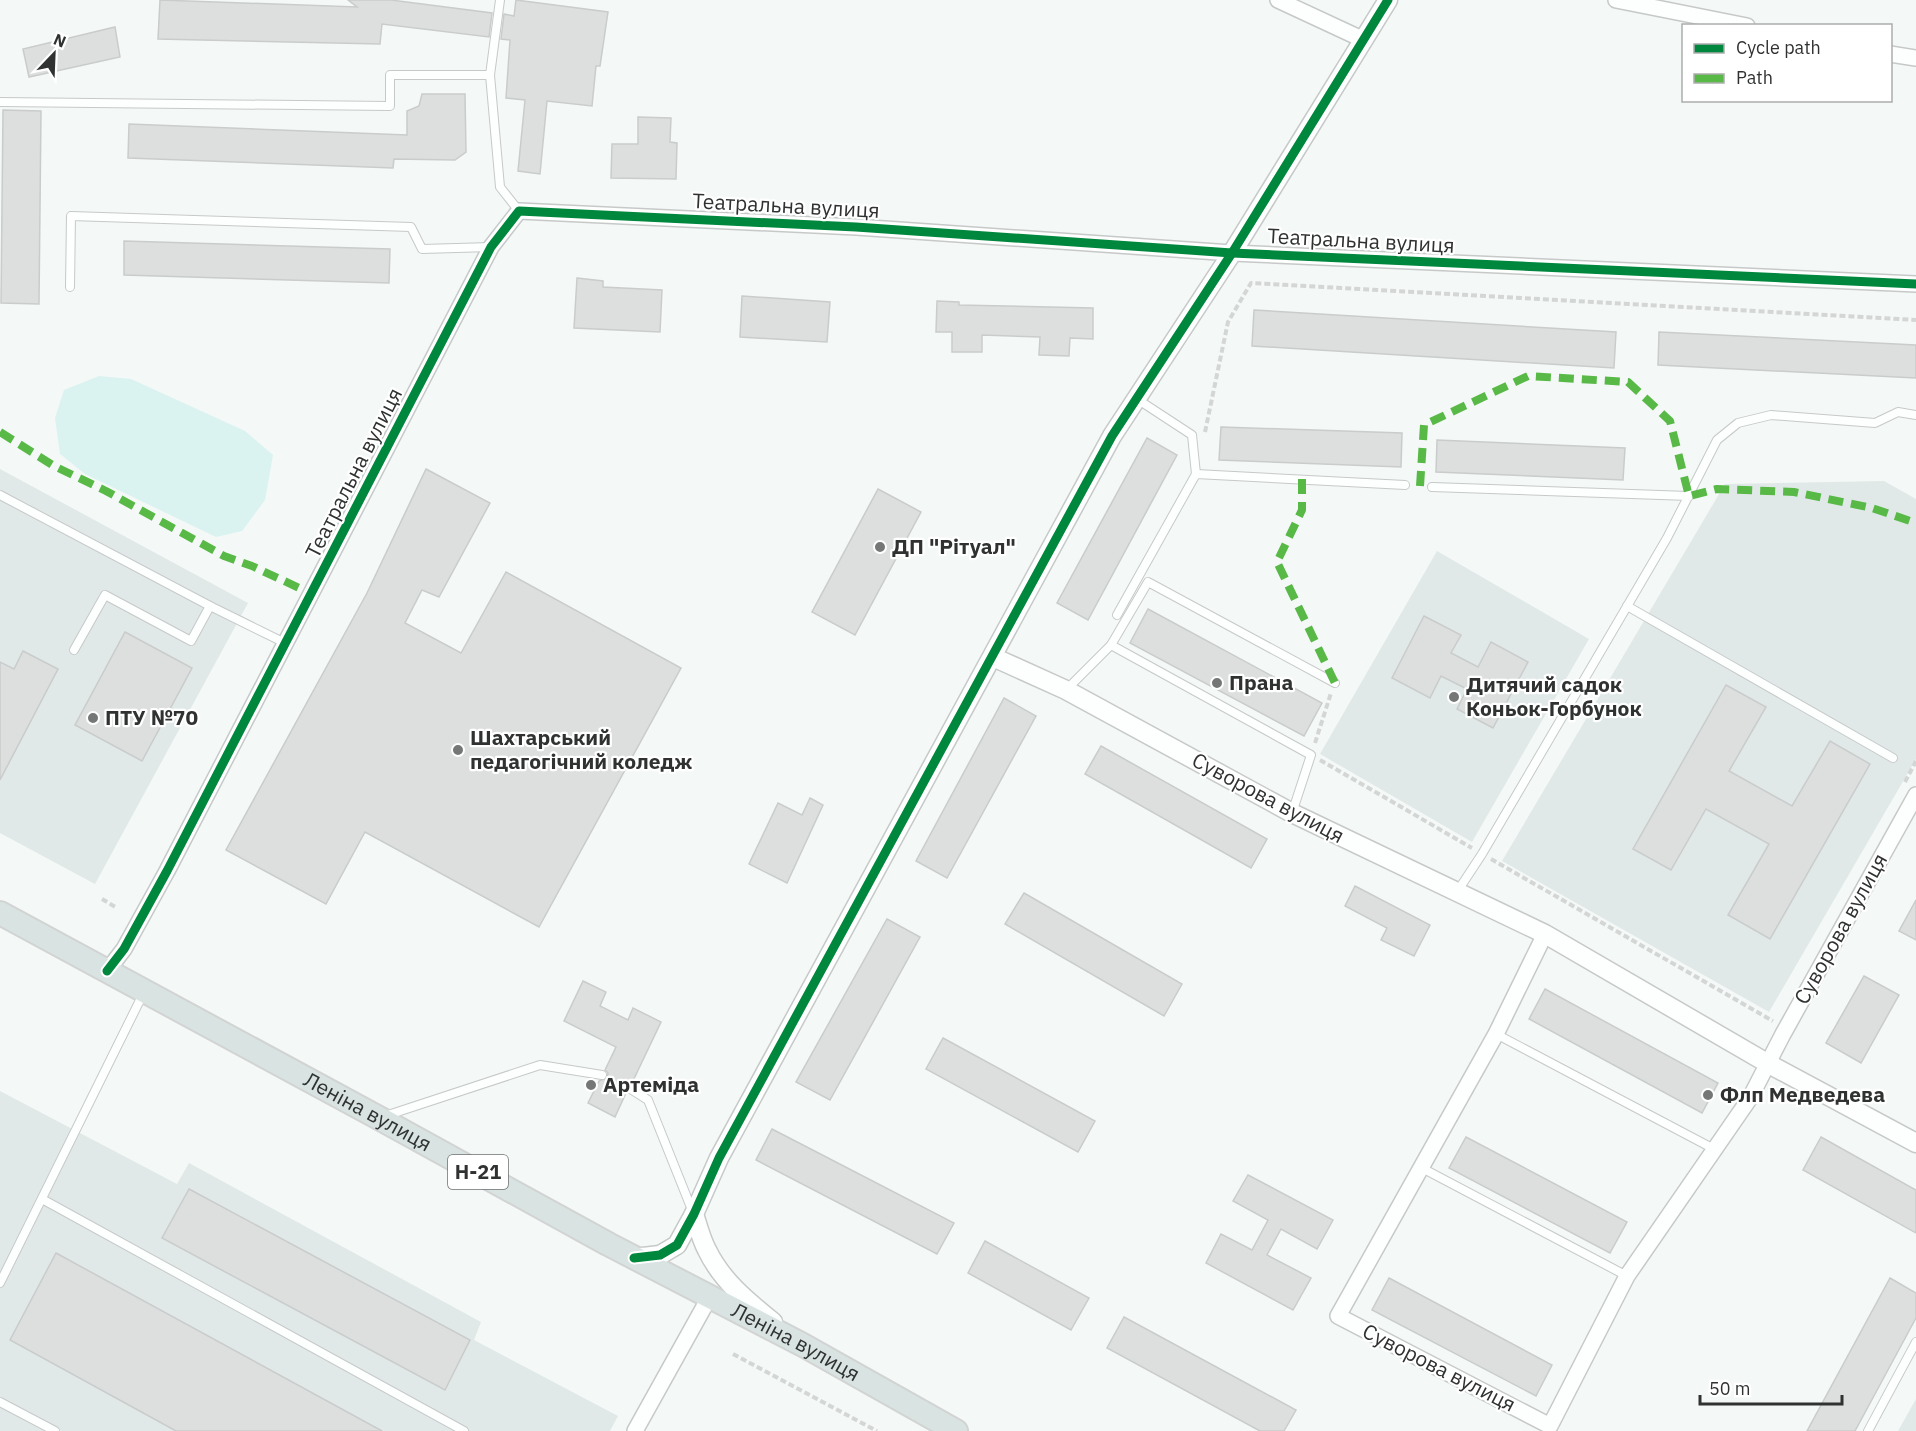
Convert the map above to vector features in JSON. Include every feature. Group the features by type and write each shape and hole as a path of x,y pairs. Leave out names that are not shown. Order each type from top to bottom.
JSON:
{"main road":[{"name":"Леніна вулиця","path":"0,913 957,1431"}],"street":[{"path":"1278,0 1364,40"},
{"path":"634,1258 660,1255 677,1245 694,1214 719,1158 1112,436 1233,253 1388,0"},
{"path":"1616,0 1737,24"},
{"path":"1892,54 1916,58"},
{"name":"Театральна вулиця","path":"108,971 123,950 167,871 490,248 519,210 856,227 1233,253 1916,284"},
{"name":"Суворова вулиця","path":"993,657 1066,690 1292,813 1545,934 1767,1063 1916,1143"},
{"name":"Суворова вулиця","path":"1545,934 1496,1034 1338,1316 1550,1426 1627,1276 1750,1098 1767,1063 1916,795"},
{"path":"694,1214 706,1249 722,1275 742,1297 803,1346"},
{"path":"635,1431 709,1298"}],"lane":[{"path":"500,0 490,75 500,187 519,210"},
{"path":"0,102 390,106 390,75 490,75"},
{"path":"70,287 71,216 411,227 422,249 490,248"},
{"path":"1118,615 1196,474 1192,435 1137,399"},
{"path":"1457,892 1482,854 1627,606 1717,441 1738,423 1771,415 1875,423 1898,412 1916,415"},
{"path":"1196,474 1405,485"},
{"path":"1432,487 1689,496"},
{"path":"0,495 285,643"},
{"path":"1066,690 1111,645 1148,582 1335,683"},
{"path":"74,650 105,596 191,641 210,606"},
{"path":"1627,606 1893,758"},
{"path":"1111,645 1311,754 1292,813"},
{"path":"0,1283 144,991"},
{"path":"1496,1034 1714,1149"},
{"path":"379,1118 540,1065 602,1075"},
{"path":"629,1088 648,1100 694,1214"},
{"path":"1420,1167 1627,1276"},
{"path":"42,1199 464,1431"},
{"path":"1868,1431 1916,1342"},
{"path":"0,1402 55,1431"}],"path":[{"path":"1204,439 1228,322 1251,283 1916,320"},
{"path":"1335,683 1311,754 1772,1019 1783,1034"},
{"path":"102,899 117,908"},
{"path":"733,1354 877,1431"}],"shaded area":[{"path":"99,376 131,379 245,431 273,455 265,500 242,531 216,537 85,474 60,454 55,418 64,390"},
{"name":"ПТУ №70","path":"0,469 248,603 95,884 0,833"},
{"path":"1884,481 1916,499 1916,759 1769,1012 1502,861 1725,484"},
{"name":"Дитячий садок Коньок-Горбунок","path":"1437,551 1589,639 1472,842 1320,754"},
{"path":"0,1091 177,1184 189,1163 481,1322 474,1340 618,1416 610,1431 0,1431"},
{"path":"1916,1399 1916,1431 1898,1431"}],"building":[{"path":"160,0 357,7 348,0 391,0 492,13 489,37 382,24 380,44 158,39"},
{"path":"516,0 608,12 600,66 596,66 592,106 547,101 540,174 518,171 525,100 506,98 510,40 501,39 504,14 514,16"},
{"path":"115,27 120,57 29,77 23,49"},
{"path":"422,94 465,94 466,152 455,160 394,159 393,168 128,158 129,124 407,135 407,111 419,106"},
{"path":"3,110 41,111 39,304 1,303"},
{"path":"638,117 671,118 670,142 677,143 676,179 611,178 612,144 638,144"},
{"path":"124,241 390,249 389,283 124,275"},
{"path":"577,278 603,281 603,287 662,290 660,332 574,328"},
{"path":"742,296 830,302 827,342 740,337"},
{"path":"937,301 959,302 959,305 1093,308 1093,339 1070,338 1069,356 1039,355 1040,337 982,335 982,352 952,352 952,332 936,332"},
{"path":"1254,310 1616,332 1614,368 1252,346"},
{"path":"1659,332 1916,345 1916,378 1658,365"},
{"path":"1221,427 1402,433 1401,467 1219,460"},
{"path":"1147,438 1177,455 1088,620 1057,603"},
{"path":"1437,440 1625,448 1623,480 1436,472"},
{"name":"Шахтарський педагогічний коледж","path":"426,469 490,503 439,597 422,590 405,623 461,653 506,572 681,668 539,927 365,832 326,904 226,850 367,593"},
{"path":"878,489 921,512 855,635 812,612"},
{"path":"1148,609 1322,703 1304,736 1130,643"},
{"path":"1424,616 1461,635 1451,653 1478,667 1491,642 1528,662 1493,728 1457,709 1467,689 1441,676 1430,698 1392,678"},
{"path":"125,632 192,668 142,761 75,725"},
{"path":"23,651 58,669 0,780 0,662 14,669"},
{"path":"1726,685 1766,707 1729,771 1792,806 1830,741 1870,764 1770,939 1728,915 1769,844 1706,809 1671,870 1633,849"},
{"path":"1004,698 1036,716 947,878 916,861"},
{"path":"1101,746 1267,839 1251,868 1085,774"},
{"path":"810,798 823,805 787,883 749,864 778,803 802,815"},
{"path":"1355,886 1430,925 1414,956 1381,940 1387,928 1345,906"},
{"path":"1024,893 1182,984 1164,1016 1005,924"},
{"path":"1916,900 1916,940 1899,931"},
{"path":"887,919 920,937 830,1100 796,1082"},
{"path":"1864,976 1899,995 1861,1063 1826,1043"},
{"path":"583,981 606,992 600,1006 628,1020 633,1008 661,1022 632,1083 627,1082 624,1085 623,1090 626,1093 615,1117 588,1103 599,1081 607,1078 608,1073 605,1070 616,1047 564,1021"},
{"path":"1545,989 1718,1083 1702,1113 1529,1019"},
{"path":"943,1038 1095,1121 1078,1152 926,1069"},
{"path":"772,1129 954,1223 937,1254 756,1160"},
{"path":"1466,1137 1627,1222 1610,1253 1449,1168"},
{"path":"1821,1137 1916,1190 1916,1233 1803,1170"},
{"path":"1248,1175 1333,1220 1317,1249 1281,1229 1267,1255 1311,1278 1293,1310 1206,1263 1221,1234 1252,1250 1268,1220 1233,1201"},
{"path":"189,1189 470,1340 445,1390 162,1238"},
{"path":"985,1241 1089,1298 1071,1330 968,1273"},
{"path":"56,1253 382,1431 176,1431 10,1340"},
{"path":"1389,1278 1552,1365 1536,1396 1372,1310"},
{"path":"1890,1278 1916,1293 1916,1318 1855,1431 1807,1431"},
{"path":"1124,1317 1296,1410 1284,1431 1260,1431 1107,1348"}],"marked path":[{"path":"1420,486 1424,425 1528,376 1628,382 1670,421 1689,496 1717,489 1794,492 1872,508 1916,523"},
{"path":"0,432 54,466 106,491 224,556 252,566 312,594"},
{"path":"1302,479 1302,510 1277,562 1335,683"}],"cycle path":[{"path":"634,1258 660,1255 677,1245 694,1214 719,1158 1112,436 1232,253 1388,0"},
{"path":"107,971 124,949 167,871 491,247 519,211 856,227 1232,253 1916,284"}],"place":[{"name":"ДП \"Рітуал\"","path":"880,547"},
{"name":"Прана","path":"1217,683"},
{"name":"Дитячий садок Коньок-Горбунок","path":"1454,697"},
{"name":"ПТУ №70","path":"93,718"},
{"name":"Шахтарський педагогічний коледж","path":"458,750"},
{"name":"Артеміда","path":"591,1085"},
{"name":"Флп Медведева","path":"1708,1095"}]}
